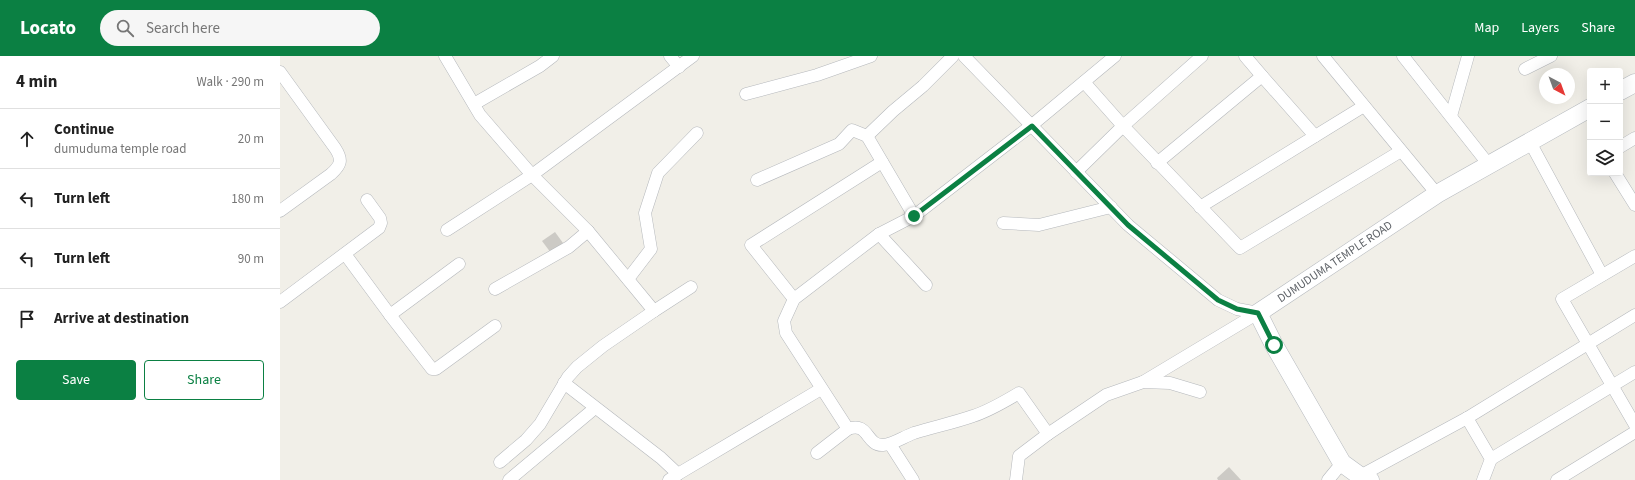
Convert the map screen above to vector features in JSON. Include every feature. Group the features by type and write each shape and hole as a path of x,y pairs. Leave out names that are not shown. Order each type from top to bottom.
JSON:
{"street":[{"path":"445,56 480,115 532,175 588,231 654,311"},
{"path":"474,104 540,66 553,56"},
{"path":"670,56 679,67"},
{"path":"447,230 532,175 693,56"},
{"path":"746,94 816,75 871,56"},
{"path":"867,136 922,86 952,56"},
{"path":"964,56 1128,225 1218,300 1237,309 1258,313"},
{"path":"848,428 821,389 786,333 784,321 794,299 879,234 914,216 1032,126 1115,56"},
{"path":"1076,172 1123,126 1202,56"},
{"path":"1245,56 1315,136"},
{"path":"1322,56 1437,194"},
{"path":"1404,56 1489,165"},
{"path":"1451,116 1468,56"},
{"path":"1525,69 1551,56"},
{"path":"280,72 336,148 340,155 341,162 338,168 331,174 280,211"},
{"path":"1157,163 1262,76"},
{"path":"1084,82 1157,163 1240,248 1401,151"},
{"path":"1623,89 1635,83"},
{"path":"1200,207 1364,106"},
{"name":"DUMUDUMA TEMPLE ROAD","path":"1258,313 1437,194 1587,110"},
{"path":"757,180 839,144 852,130 867,136 914,216"},
{"path":"628,279 651,249 645,213 658,173 697,133"},
{"path":"1623,145 1635,138"},
{"path":"1530,142 1602,276"},
{"path":"794,299 751,245 882,162"},
{"path":"1617,176 1635,205"},
{"path":"280,302 379,228 381,223 380,218 367,200"},
{"path":"1004,223 1039,225 1111,207"},
{"path":"495,289 569,246 588,231"},
{"path":"879,234 926,286"},
{"path":"345,254 430,367 434,369 495,326"},
{"path":"1635,256 1562,299 1611,386 1635,425"},
{"path":"390,315 459,264"},
{"path":"500,462 526,440 540,424 564,383 577,367 603,346 691,287"},
{"path":"1016,480 1019,456 1048,434 1106,395 1143,382 1258,313"},
{"path":"1258,313 1274,345 1342,463 1365,478 1467,418 1635,315"},
{"path":"1483,480 1490,459 1635,372"},
{"path":"1143,382 1170,383 1200,392"},
{"path":"564,383 661,458 674,477 821,389"},
{"path":"817,452 848,428 854,426 859,427 876,444 881,446 890,444 912,434 972,416 992,408 1019,393 1048,434"},
{"path":"509,480 595,408"},
{"path":"1467,418 1490,459"},
{"path":"1557,480 1635,432"},
{"path":"890,444 913,480"},
{"path":"1328,480 1342,463"}],"building":[{"path":"555,232 563,243 551,253 542,241"},
{"path":"1229,467 1241,480 1218,480 1217,478"}],"route":[{"path":"914,216 1032,126 1128,225 1218,300 1237,309 1258,313 1274,345"}]}
